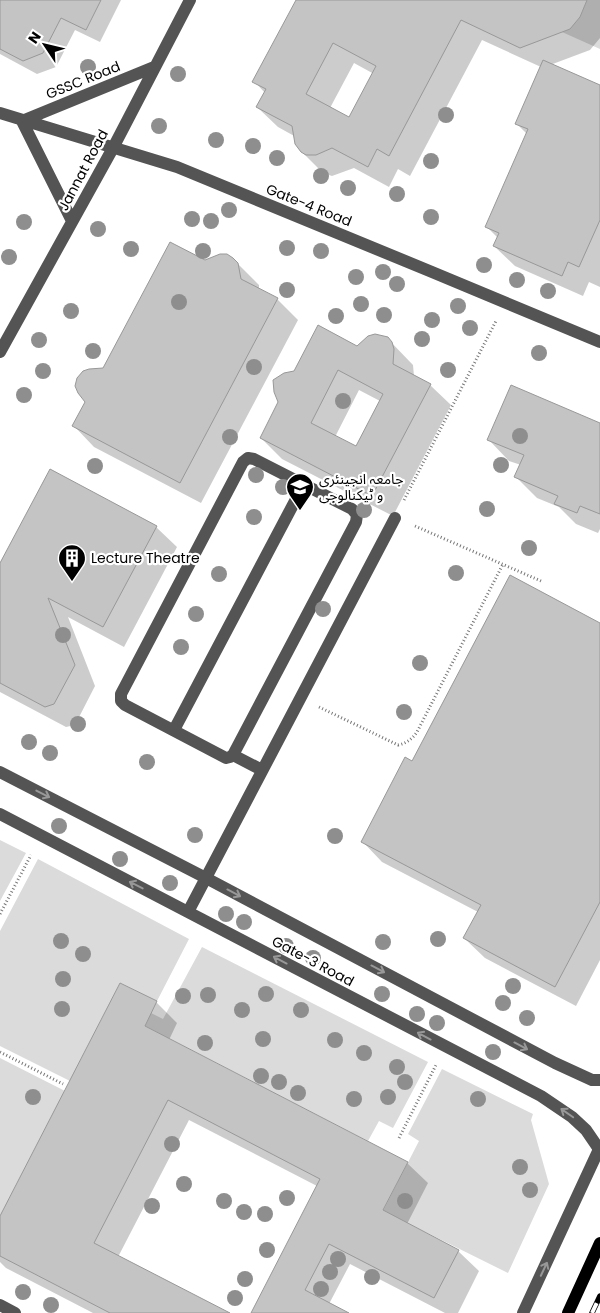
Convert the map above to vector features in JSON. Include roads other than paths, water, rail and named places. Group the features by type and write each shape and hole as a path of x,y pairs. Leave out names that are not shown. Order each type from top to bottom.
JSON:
{"main road":[{"path":"568,1313 600,1243"}],"street":[{"name":"Jannat Road","path":"0,352 113,148 190,0"},
{"name":"GSSC Road","path":"22,121 154,67"},
{"name":"Gate-4 Road","path":"0,113 177,167 600,342"},
{"path":"22,121 72,222"},
{"path":"248,458 254,459 352,509 357,514 356,522 233,755 226,758 174,730 125,705 121,701 121,694 243,462 248,458"},
{"path":"174,730 304,484"},
{"path":"188,912 395,518"},
{"path":"233,755 262,770"},
{"path":"0,772 206,878 555,1063 592,1080 600,1080"},
{"name":"Gate-3 Road","path":"0,814 541,1096 572,1117 586,1130 599,1148"},
{"path":"523,1313 599,1148"},
{"path":"0,1305 15,1313"}],"railway":[{"path":"592,1313 600,1296"}],"place":[{"name":"جامعہ انجینئری و ٹیکنالوجی","path":"300,511"},
{"name":"Lecture Theatre","path":"72,582"}]}
